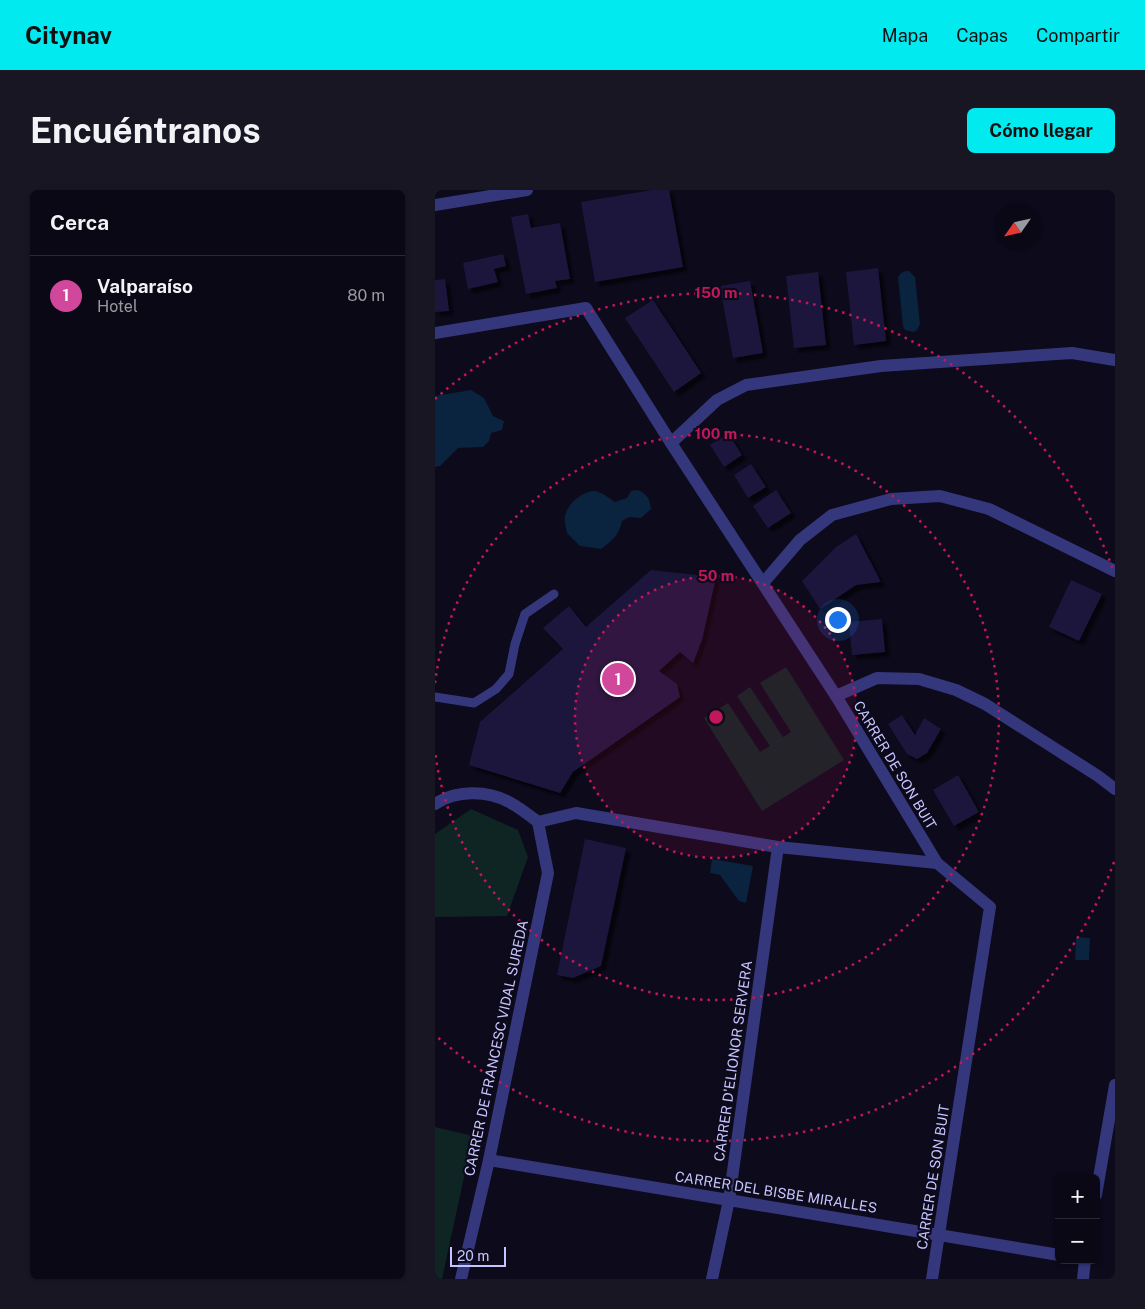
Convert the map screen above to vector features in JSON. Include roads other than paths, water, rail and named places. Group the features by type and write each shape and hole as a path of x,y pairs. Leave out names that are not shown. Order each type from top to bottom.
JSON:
{"street":[{"path":"435,205 527,190"},
{"name":"CARRER DE SON BUIT","path":"435,334 586,308 671,443 836,696 937,863 990,907 932,1279"},
{"path":"671,443 717,400 746,385 881,366 1072,353 1115,360"},
{"path":"763,583 800,540 833,515 891,499 940,496 989,509 1115,571"},
{"path":"836,696 877,678 919,678 956,690 985,704 1098,776 1115,789"},
{"path":"435,804 454,795 477,792 509,802 538,822 576,813 778,847 937,863"},
{"name":"CARRER DE FRANCESC VIDAL SUREDA","path":"461,1279 489,1160 548,873 538,822"},
{"name":"CARRER D'ELIONOR SERVERA","path":"713,1279 729,1200 778,847"},
{"path":"1099,1174 1115,1085"},
{"name":"CARRER DEL BISBE MIRALLES","path":"489,1160 1055,1254"},
{"path":"1083,1279 1085,1264"}],"lane":[{"path":"435,696 474,703 497,689 509,674 515,644 525,614 553,594"}],"water":[{"path":"909,271 915,277 920,324 914,332 905,330 903,326 898,277"},
{"path":"471,390 484,398 493,416 504,421 502,430 491,433 489,441 483,447 458,448 440,466 435,467 435,396"},
{"path":"638,490 647,497 651,509 641,518 629,517 622,521 615,537 601,549 580,546 567,533 565,515 570,505 580,496 596,491 615,502 627,498 631,491"},
{"path":"712,859 753,866 746,903 739,901 720,875 710,873"},
{"path":"1076,937 1090,938 1089,960 1075,960"}],"place":[{"name":"Valparaíso","path":"618,679"}]}
